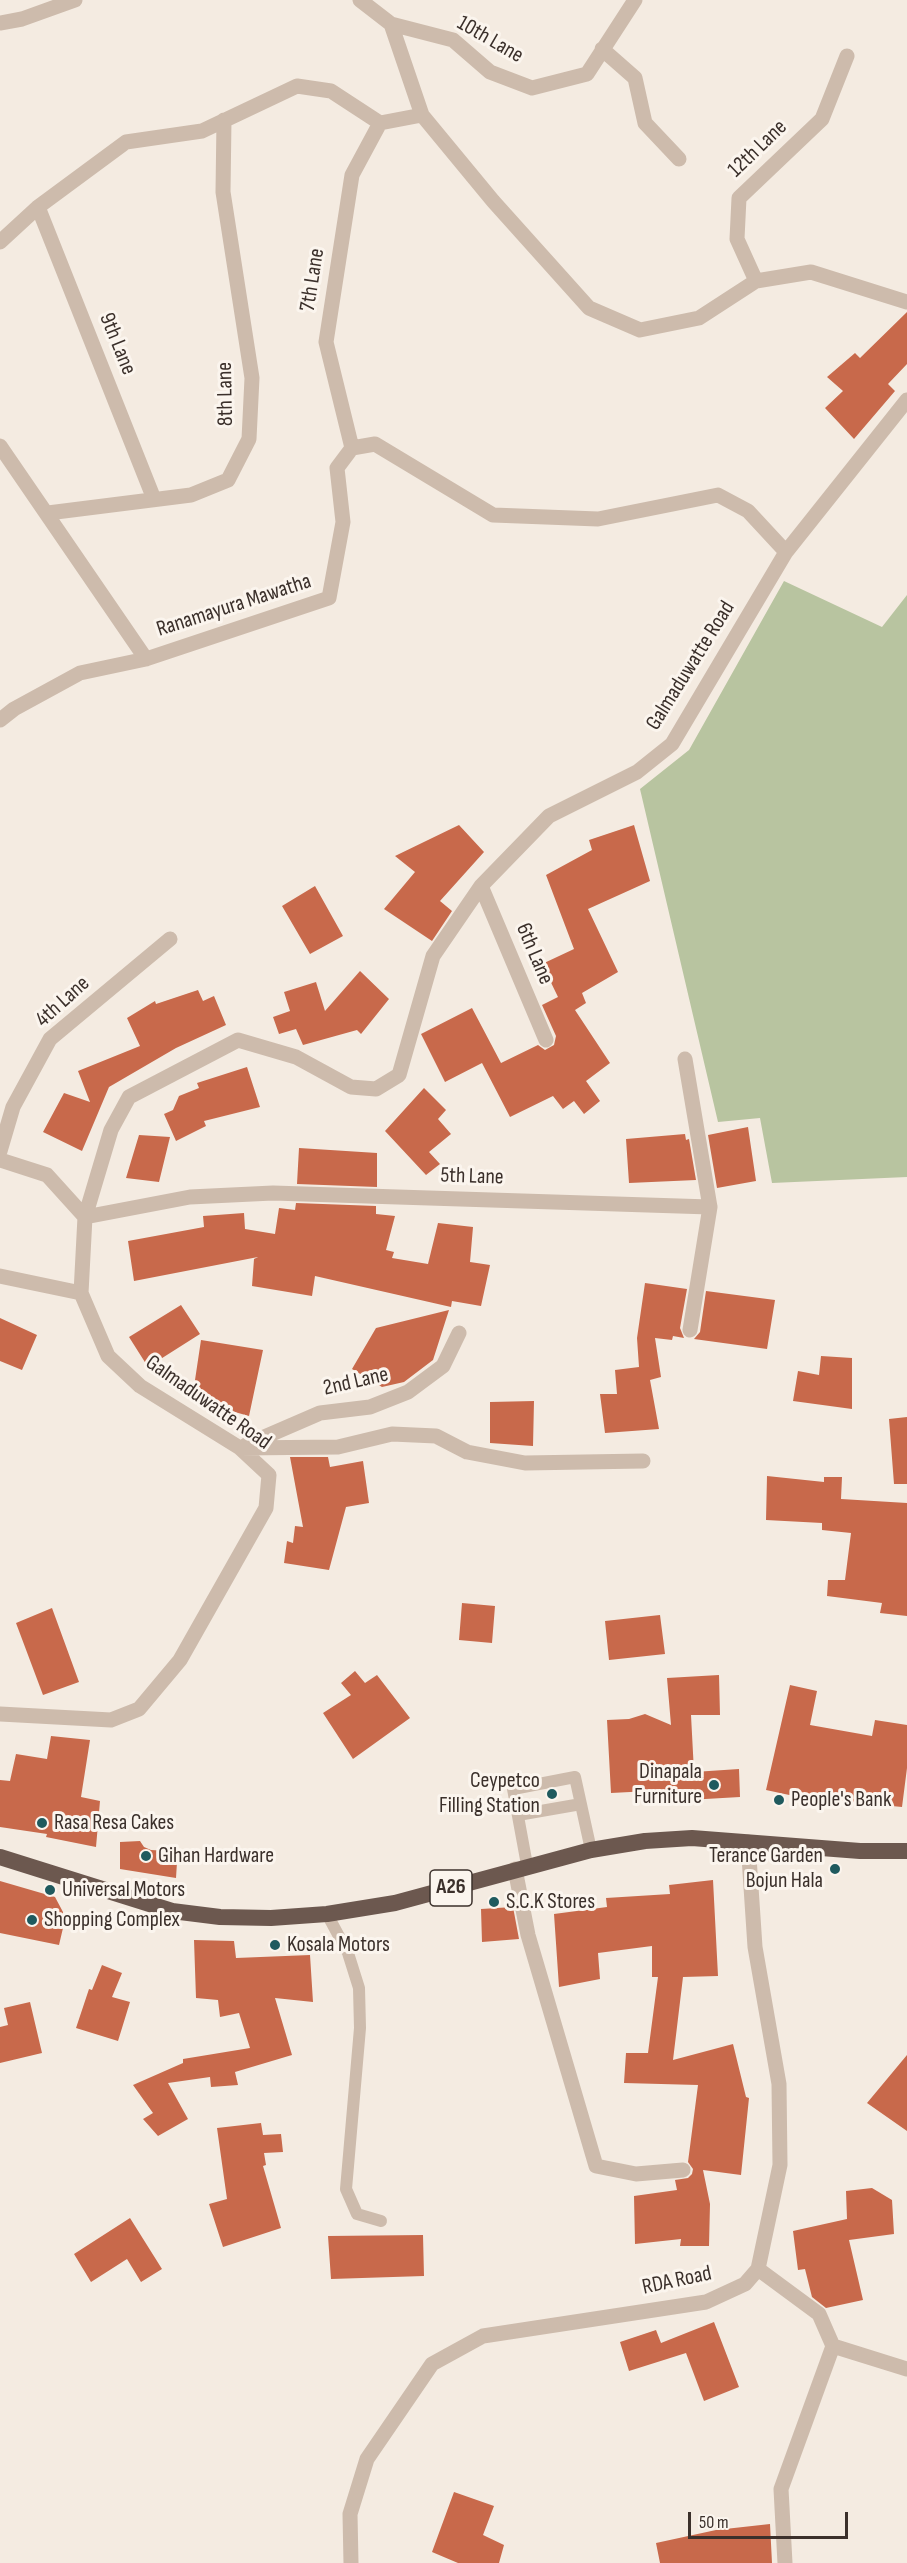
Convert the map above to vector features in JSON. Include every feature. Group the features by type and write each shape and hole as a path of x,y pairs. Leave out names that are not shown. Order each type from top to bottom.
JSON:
{"highway":[{"name":"A26","path":"0,1857 172,1911 220,1917 272,1918 327,1914 395,1903 521,1867 591,1850 692,1838 860,1851 907,1851"}],"street":[{"path":"0,23 22,19 75,0"},
{"name":"10th Lane","path":"360,0 391,24 453,40 490,72 532,88 587,74 635,0"},
{"path":"391,24 422,115 493,201 589,308 640,330 699,318 756,281 812,272 907,302"},
{"path":"602,49 635,78 645,123 679,159"},
{"name":"12th Lane","path":"756,281 737,239 739,198 822,119 848,56"},
{"path":"0,242 38,207 126,142 202,131 297,86 331,91 380,123 422,115"},
{"name":"8th Lane","path":"48,513 191,495 228,480 249,439 252,378 223,192 224,120"},
{"name":"7th Lane","path":"352,448 326,342 352,176 380,123"},
{"name":"9th Lane","path":"38,207 154,499"},
{"name":"Galmaduwatte Road","path":"0,1714 111,1720 139,1709 180,1660 266,1508 269,1475 240,1448 140,1386 108,1356 81,1293 85,1217 111,1130 129,1097 238,1040 296,1057 351,1087 376,1089 399,1075 433,956 481,886 549,816 637,772 672,744 786,552 907,400"},
{"path":"352,448 375,444 493,515 598,519 718,495 748,510 786,552"},
{"path":"0,446 146,659"},
{"name":"Ranamayura Mawatha","path":"0,720 14,709 80,673 146,659 329,598 343,522 337,468 352,448"},
{"name":"6th Lane","path":"481,886 546,1040"},
{"name":"4th Lane","path":"0,1151 13,1107 50,1040 170,939"},
{"path":"685,1059 710,1207 690,1330"},
{"path":"0,1160 47,1175 85,1217"},
{"name":"5th Lane","path":"85,1217 190,1197 273,1193 710,1207"},
{"path":"0,1276 81,1293"},
{"name":"2nd Lane","path":"240,1448 320,1413 370,1407 408,1392 443,1366 459,1333"},
{"path":"240,1448 338,1448 392,1434 436,1436 467,1452 525,1463 643,1461"},
{"path":"748,1842 755,1947 779,2084 780,2165 758,2269 819,2314 833,2346 780,2489 785,2563"},
{"path":"521,1867 528,1935 596,2166 636,2174 683,2170"},
{"name":"RDA Road","path":"351,2563 350,2514 367,2458 432,2364 483,2336 706,2302 745,2284 758,2269"},
{"path":"833,2346 907,2369"}],"lane":[{"path":"521,1867 518,1815 513,1789 575,1777 591,1850"},
{"path":"518,1815 581,1804"},
{"path":"327,1914 348,1953 359,1988 360,2028 346,2189 357,2214 381,2221"}],"green space":[{"path":"784,581 882,627 907,595 907,1177 772,1183 760,1118 718,1122 640,789 689,750"}],"building":[{"path":"907,312 907,364 888,384 895,391 854,439 825,408 843,391 827,377 855,353 860,358"},
{"path":"459,825 484,852 440,901 452,911 432,941 384,909 415,872 395,856"},
{"path":"634,825 650,881 588,909 618,972 582,993 586,1003 575,1010 610,1063 586,1081 600,1101 584,1114 574,1101 563,1109 553,1096 510,1117 482,1063 445,1082 421,1034 472,1008 501,1063 538,1045 545,1050 554,1045 556,1036 542,1005 558,997 542,964 574,949 546,875 592,850 589,840"},
{"path":"315,886 343,936 310,954 282,906"},
{"path":"360,971 389,999 361,1034 357,1030 303,1045 296,1029 279,1034 273,1017 290,1011 284,992 316,982 325,1011"},
{"path":"198,990 203,1001 214,996 226,1025 176,1048 109,1087 82,1151 43,1132 64,1093 90,1102 78,1071 140,1046 127,1018 155,1001 156,1004"},
{"path":"247,1067 260,1107 204,1121 206,1126 176,1141 164,1114 173,1110 179,1096 199,1088 197,1083"},
{"path":"424,1088 446,1110 438,1119 451,1134 429,1152 440,1164 426,1175 385,1131"},
{"path":"748,1127 756,1181 717,1188 708,1135"},
{"path":"685,1134 686,1140 689,1139 696,1180 629,1183 626,1139"},
{"path":"139,1135 170,1137 159,1182 126,1178"},
{"path":"299,1148 377,1153 377,1187 297,1184"},
{"path":"296,1203 376,1206 376,1214 395,1216 386,1250 394,1252 392,1258 428,1264 438,1223 473,1227 470,1262 490,1265 481,1306 452,1301 451,1307 315,1276 312,1296 252,1286 254,1259 258,1257 134,1281 128,1241 204,1227 203,1216 244,1213 245,1229 275,1234 279,1208 295,1210"},
{"path":"645,1283 687,1289 680,1328 684,1338 673,1336 672,1340 655,1338 661,1377 650,1380 659,1429 605,1433 600,1394 617,1394 615,1370 639,1367 637,1338"},
{"path":"706,1291 775,1300 767,1349 694,1339 700,1332"},
{"path":"181,1305 200,1334 148,1367 129,1337"},
{"path":"449,1310 433,1360 404,1382 382,1387 352,1369 376,1328"},
{"path":"0,1318 37,1335 22,1370 0,1361"},
{"path":"201,1340 263,1350 249,1416 192,1400"},
{"path":"821,1356 852,1358 852,1409 793,1401 798,1371 819,1375"},
{"path":"534,1401 533,1446 490,1443 490,1402"},
{"path":"907,1417 907,1484 894,1484 889,1419"},
{"path":"290,1457 328,1457 330,1467 363,1461 369,1503 346,1507 329,1570 284,1563 287,1541 293,1543 295,1526 303,1527"},
{"path":"767,1476 824,1482 824,1477 842,1477 841,1499 907,1503 907,1616 880,1613 882,1603 827,1596 828,1580 845,1580 851,1533 822,1530 822,1523 766,1520"},
{"path":"462,1603 495,1606 492,1643 459,1640"},
{"path":"52,1608 79,1682 43,1695 16,1623"},
{"path":"660,1615 665,1654 609,1660 605,1621"},
{"path":"355,1671 365,1683 377,1675 410,1718 353,1759 323,1713 351,1695 341,1683"},
{"path":"719,1675 720,1715 691,1715 694,1772 739,1769 740,1797 688,1800 688,1789 611,1793 607,1720 629,1719 645,1714 671,1725 667,1678"},
{"path":"790,1685 817,1691 810,1725 872,1736 875,1720 907,1725 907,1768 902,1807 795,1793 794,1796 766,1790"},
{"path":"51,1736 90,1740 81,1797 100,1801 96,1847 46,1837 47,1834 0,1827 0,1780 10,1781 16,1754 47,1759"},
{"name":"Gihan Hardware","path":"140,1841 144,1847 151,1850 169,1851 177,1862 176,1878 120,1869 120,1842"},
{"path":"713,1880 718,1976 683,1977 673,2060 733,2044 746,2097 749,2098 741,2175 703,2170 710,2204 709,2246 680,2246 681,2239 635,2244 634,2196 677,2190 675,2180 688,2178 692,2174 693,2169 688,2162 698,2085 624,2083 626,2053 648,2053 658,1977 652,1977 652,1946 598,1953 600,1979 559,1987 554,1914 607,1907 606,1898 670,1894 669,1885"},
{"name":"Shopping Complex","path":"0,1881 55,1897 63,1912 63,1928 59,1945 0,1933"},
{"path":"513,1907 519,1939 482,1942 481,1909"},
{"path":"194,1940 234,1941 236,1958 310,1955 313,2002 275,1998 292,2055 235,2072 238,2085 211,2087 210,2077 168,2083 188,2119 158,2136 143,2119 153,2113 133,2085 183,2063 183,2059 250,2048 239,2013 220,2017 218,2000 196,1998"},
{"path":"102,1965 122,1973 112,1997 130,2002 118,2041 76,2028 89,1989 92,1990"},
{"path":"30,2002 42,2053 0,2063 0,2027 8,2025 4,2008"},
{"path":"907,2055 907,2131 867,2103"},
{"path":"261,2123 263,2135 281,2134 283,2152 264,2153 266,2165 263,2166 281,2228 223,2247 209,2204 227,2199 217,2128"},
{"path":"872,2188 892,2200 894,2234 849,2240 863,2300 826,2308 812,2297 805,2269 798,2270 793,2231 847,2219 846,2191"},
{"path":"130,2218 162,2269 141,2282 127,2259 91,2282 74,2254"},
{"path":"423,2235 424,2276 331,2279 328,2236"},
{"path":"714,2322 739,2387 704,2401 686,2353 629,2371 620,2342 656,2330 661,2343"},
{"path":"454,2492 494,2506 483,2535 504,2545 499,2563 458,2563 432,2552"},
{"path":"770,2524 772,2563 660,2563 656,2543 716,2530"}],"place":[{"name":"Dinapala Furniture","path":"714,1785"},
{"name":"Ceypetco Filling Station","path":"552,1794"},
{"name":"People's Bank","path":"779,1800"},
{"name":"Rasa Resa Cakes","path":"42,1823"},
{"name":"Gihan Hardware","path":"146,1856"},
{"name":"Terance Garden Bojun Hala","path":"835,1869"},
{"name":"Universal Motors","path":"50,1890"},
{"name":"S.C.K Stores","path":"494,1902"},
{"name":"Shopping Complex","path":"32,1920"},
{"name":"Kosala Motors","path":"275,1945"}]}
